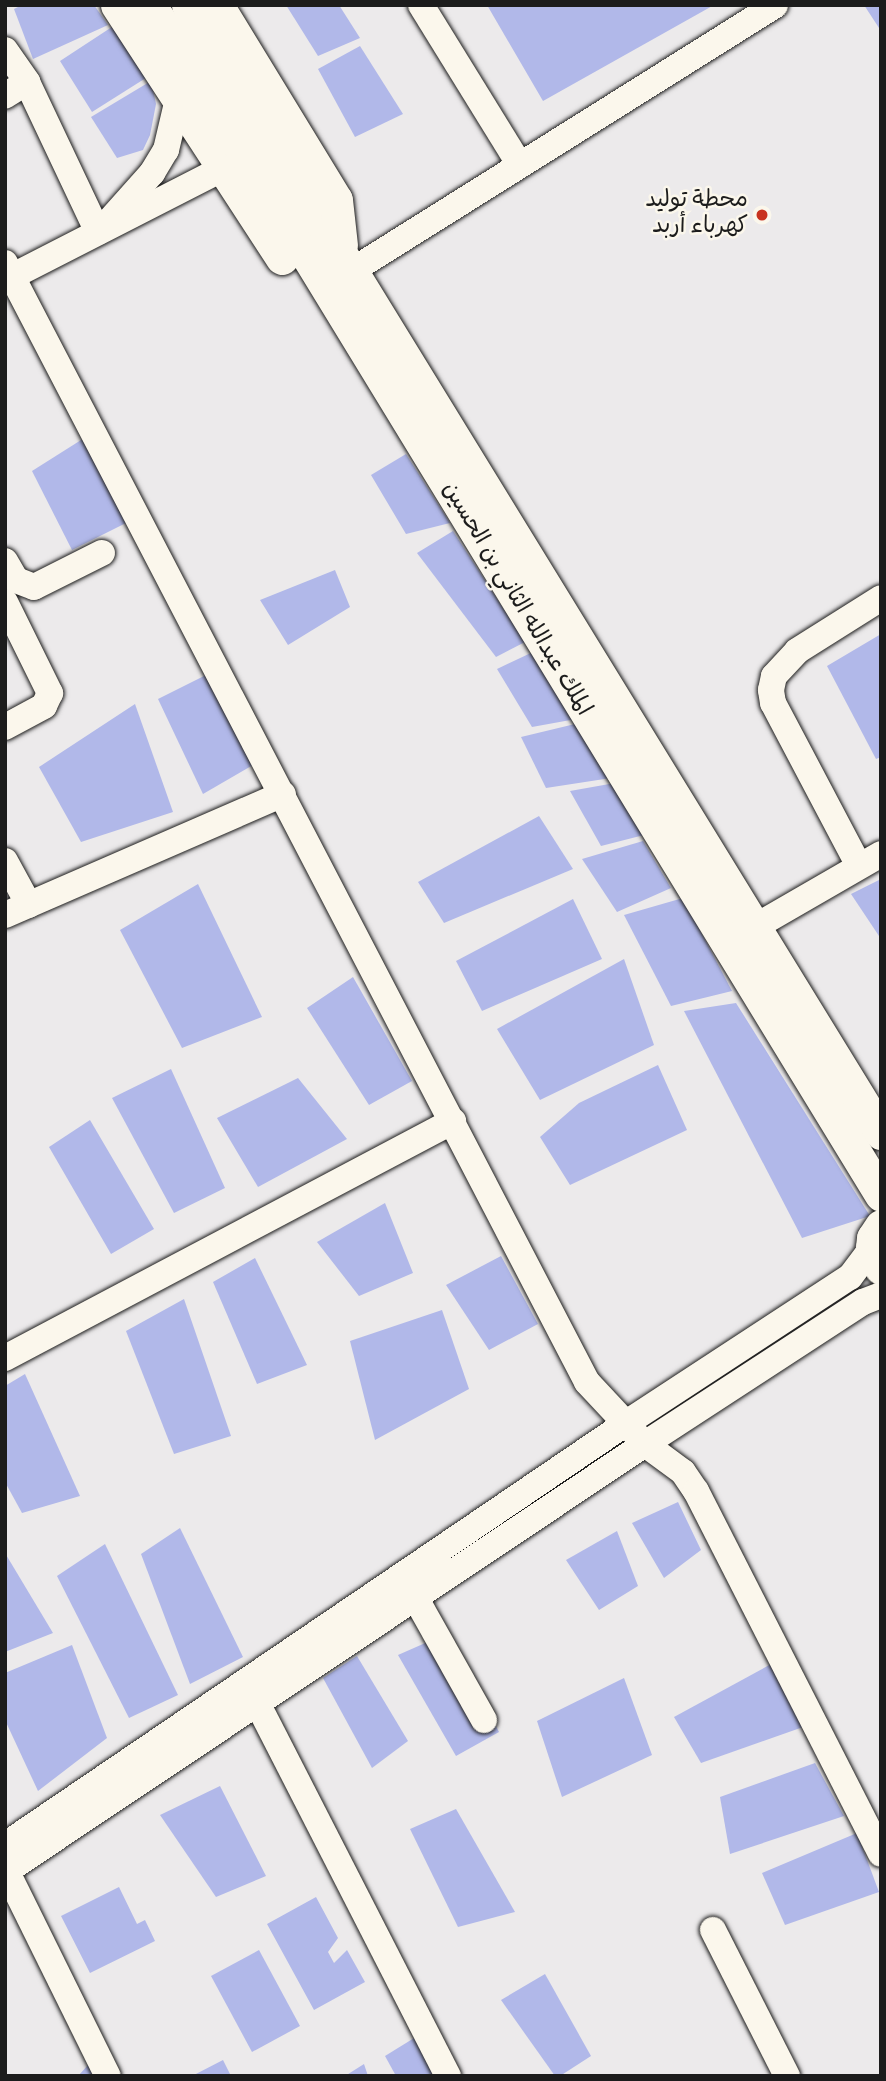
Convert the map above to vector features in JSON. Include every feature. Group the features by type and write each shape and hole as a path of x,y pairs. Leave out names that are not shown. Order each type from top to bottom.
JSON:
{"main road":[{"path":"117,5 309,300 324,313 348,326"},
{"name":"الملك عبدالله الثاني بن الحسين","path":"150,5 247,157 881,1195"},
{"name":"الملك عبدالله الثاني بن الحسين","path":"188,5 881,1133"},
{"path":"217,5 336,200 347,262"}],"street":[{"path":"421,5 520,165"},
{"path":"347,262 520,165 775,5"},
{"path":"5,50 16,89 98,232"},
{"path":"98,232 132,197 166,150 178,99"},
{"path":"224,168 98,232 7,273 283,794 587,1382 645,1444 683,1472 696,1491 881,1854"},
{"path":"5,561 16,580 34,587 102,553"},
{"path":"753,928 870,860 774,703 771,690 774,676 797,651 881,598"},
{"path":"5,601 50,693 44,706 5,727"},
{"path":"5,861 17,910 283,794"},
{"path":"5,1358 453,1121"},
{"path":"108,2076 6,1871 625,1424 850,1277 878,1248"},
{"path":"5,1845 252,1693 415,1597 863,1302 881,1295"},
{"path":"415,1597 484,1720"},
{"path":"252,1693 448,2076"},
{"path":"713,1930 787,2076"}],"building":[{"path":"22,5 94,5 108,25 33,59 14,9"},
{"path":"286,5 339,5 360,38 318,56"},
{"path":"487,5 714,5 543,101"},
{"path":"864,5 881,5 881,31"},
{"path":"118,23 149,76 92,112 60,61"},
{"path":"360,46 403,114 355,137 318,69"},
{"path":"151,81 156,104 150,135 143,150 117,158 91,117"},
{"path":"89,435 126,523 72,550 32,471"},
{"path":"406,454 450,523 406,534 371,475"},
{"path":"453,531 525,642 496,657 417,553"},
{"path":"335,570 350,607 288,645 260,600"},
{"path":"881,634 881,757 876,759 827,666"},
{"path":"535,651 576,719 532,727 497,669"},
{"path":"206,675 253,765 203,794 158,699"},
{"path":"135,704 173,812 81,842 39,767"},
{"path":"575,724 611,778 546,788 521,737"},
{"path":"615,783 644,835 601,846 570,791"},
{"path":"539,816 573,869 444,923 418,882"},
{"path":"643,841 671,888 617,912 582,859"},
{"path":"881,879 881,939 851,894"},
{"path":"198,884 262,1017 182,1048 120,930"},
{"path":"683,898 732,991 671,1006 624,915"},
{"path":"573,899 602,959 482,1011 456,961"},
{"path":"624,959 654,1045 540,1100 497,1029"},
{"path":"353,977 412,1081 369,1105 307,1008"},
{"path":"736,1003 870,1216 802,1238 684,1011"},
{"path":"658,1065 687,1130 570,1185 540,1137 579,1103"},
{"path":"171,1069 225,1188 174,1213 112,1098"},
{"path":"298,1078 347,1139 258,1187 217,1118"},
{"path":"90,1120 154,1229 111,1254 49,1147"},
{"path":"385,1203 413,1273 359,1296 317,1242"},
{"path":"501,1256 538,1324 489,1350 446,1285"},
{"path":"255,1258 307,1365 257,1384 213,1282"},
{"path":"184,1299 231,1436 174,1454 126,1331"},
{"path":"442,1310 469,1389 375,1440 350,1341"},
{"path":"25,1374 80,1496 22,1513 5,1482 5,1386"},
{"path":"678,1502 701,1550 664,1578 632,1523"},
{"path":"180,1528 243,1657 190,1684 141,1554"},
{"path":"617,1531 638,1586 599,1610 566,1560"},
{"path":"105,1544 178,1695 129,1718 57,1576"},
{"path":"5,1553 53,1633 5,1652"},
{"path":"448,1633 499,1732 456,1756 398,1655"},
{"path":"72,1645 107,1738 38,1791 5,1720 5,1673"},
{"path":"357,1656 408,1741 372,1768 323,1678"},
{"path":"773,1663 806,1726 701,1763 674,1717"},
{"path":"624,1678 652,1755 562,1797 537,1721"},
{"path":"815,1763 844,1816 730,1854 720,1797"},
{"path":"220,1786 266,1876 216,1897 160,1815"},
{"path":"456,1809 515,1912 458,1927 410,1829"},
{"path":"857,1833 879,1892 785,1925 762,1873"},
{"path":"119,1887 137,1924 145,1920 155,1941 90,1973 61,1916"},
{"path":"316,1897 338,1938 328,1952 334,1963 347,1950 365,1982 314,2010 267,1924"},
{"path":"259,1950 300,2026 252,2052 211,1976"},
{"path":"545,1974 591,2056 560,2076 555,2076 501,2000"},
{"path":"419,2035 439,2076 396,2076 385,2056"},
{"path":"223,2060 231,2076 192,2076"},
{"path":"89,2064 95,2076 78,2076"},
{"path":"364,2064 368,2076 345,2076"}],"place":[{"name":"محطة توليد كهرباء أربد","path":"762,215"}]}
